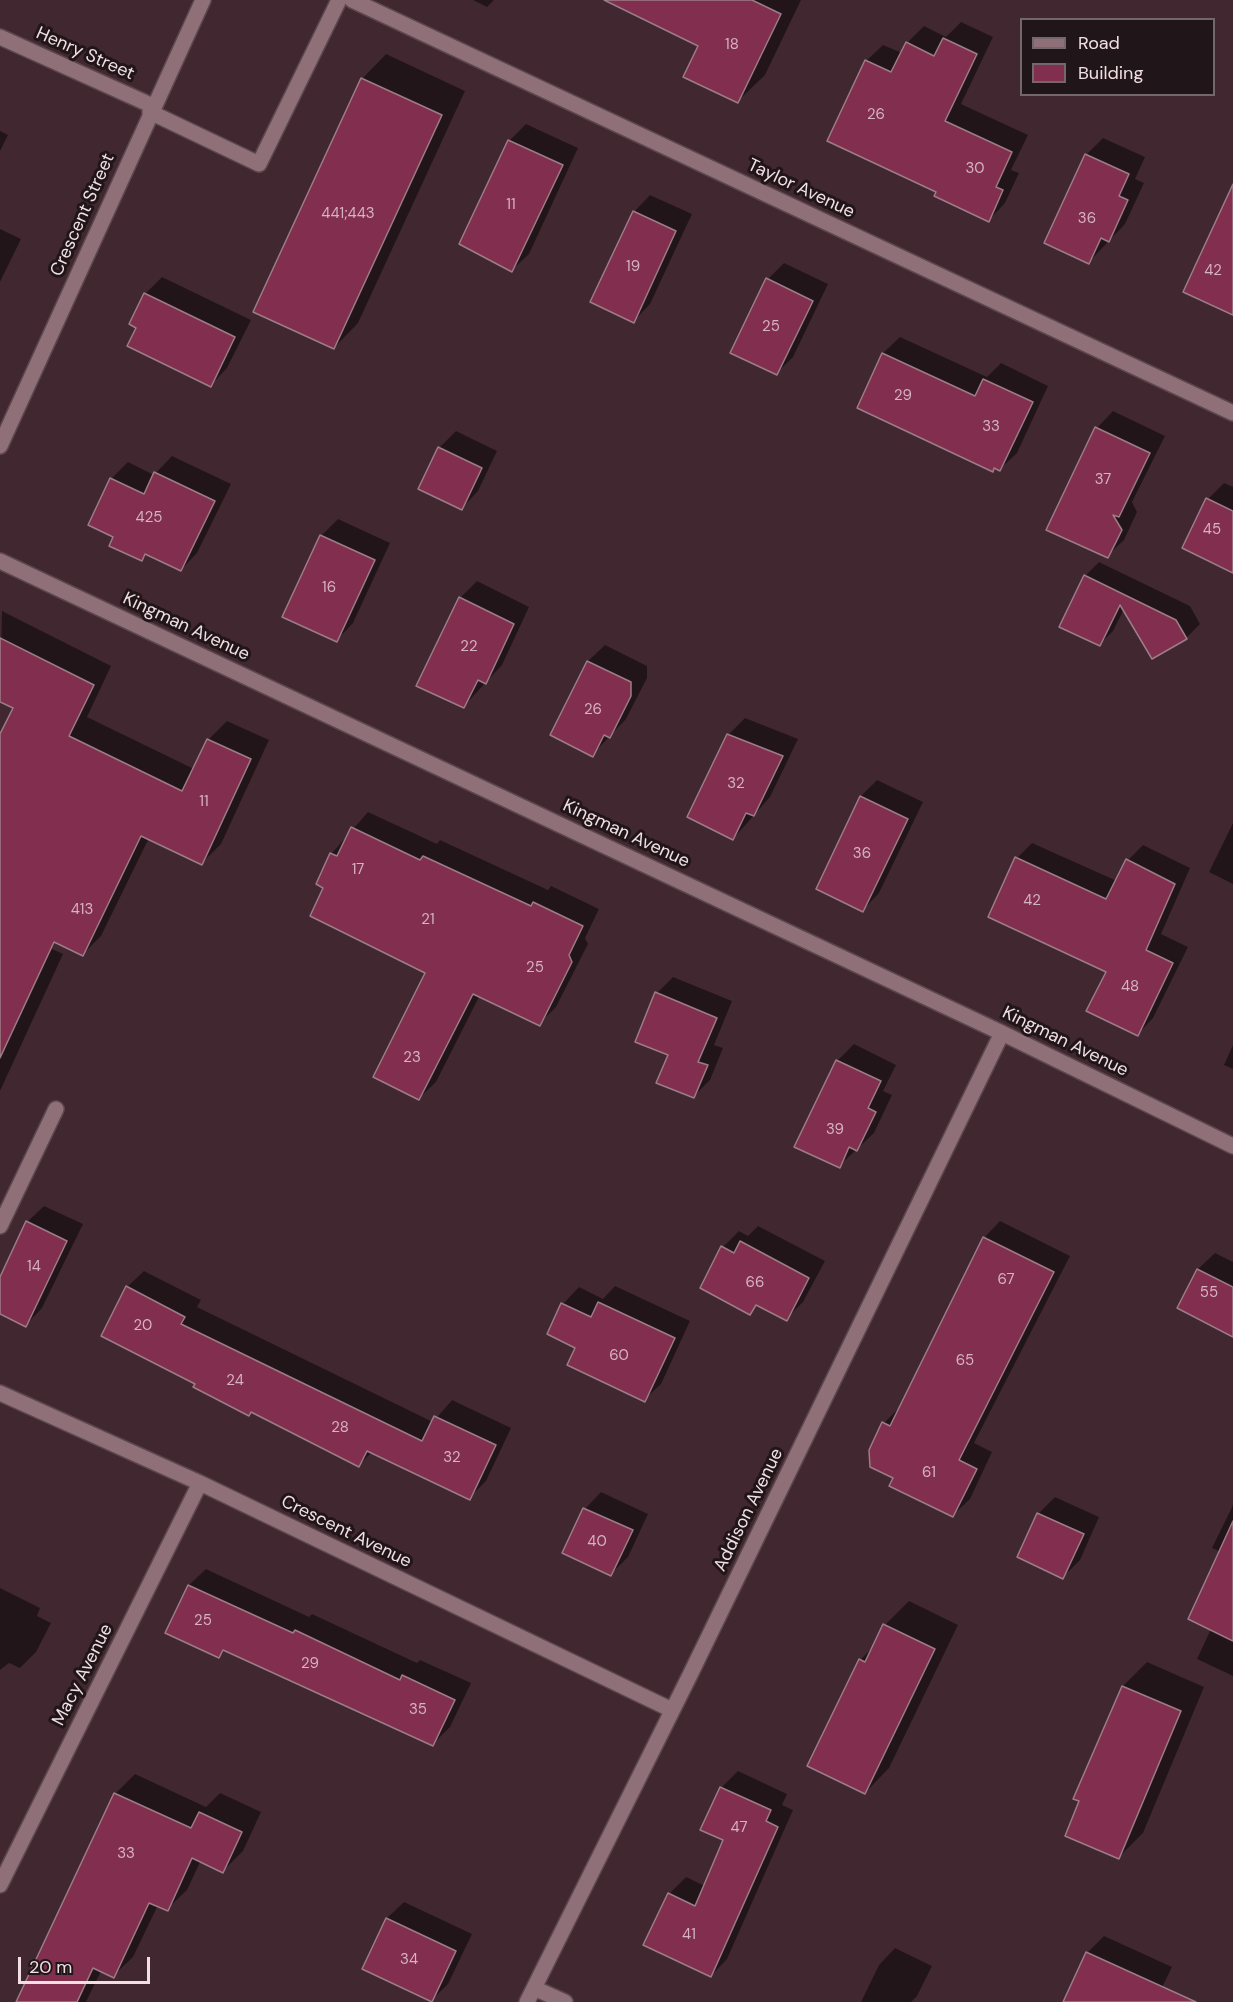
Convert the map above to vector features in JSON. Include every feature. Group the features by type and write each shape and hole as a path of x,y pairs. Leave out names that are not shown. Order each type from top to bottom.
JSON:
{"street":[{"name":"Crescent Street","path":"0,446 203,0"},
{"name":"Henry Street","path":"0,37 152,109 259,164 339,0"},
{"name":"Taylor Avenue","path":"352,0 1233,413"},
{"name":"Kingman Avenue","path":"0,561 1002,1033 1233,1146"},
{"name":"Addison Avenue","path":"531,1995 1002,1033"},
{"path":"0,1226 56,1108"},
{"name":"Crescent Avenue","path":"0,1393 200,1483 672,1710"},
{"name":"Macy Avenue","path":"0,1885 200,1483"},
{"path":"531,1995 565,2002"}],"building":[{"path":"604,0 752,0 781,14 738,103 683,77 698,46"},
{"path":"943,38 977,54 945,121 1012,152 996,187 1003,190 989,222 934,196 936,192 827,141 865,60 891,72 906,42 934,56"},
{"path":"361,78 442,115 334,349 253,312"},
{"path":"508,140 563,165 512,272 459,244"},
{"path":"1085,154 1129,174 1119,196 1128,200 1109,242 1101,238 1089,264 1044,243"},
{"path":"1233,184 1233,315 1183,292"},
{"path":"633,211 676,231 634,323 590,302"},
{"path":"766,278 813,301 777,375 730,353"},
{"path":"144,293 235,337 211,387 127,346 136,328 129,324"},
{"path":"882,353 975,396 983,379 1033,402 1000,471 994,468 993,472 857,408"},
{"path":"1095,427 1150,453 1119,517 1113,515 1122,530 1108,558 1046,530"},
{"path":"438,447 482,468 462,510 418,489"},
{"path":"154,472 215,501 181,571 145,554 142,561 109,546 113,537 88,525 110,478 144,494"},
{"path":"1206,498 1233,511 1233,573 1182,548"},
{"path":"320,535 375,560 337,642 282,617"},
{"path":"1084,575 1176,620 1187,639 1152,659 1120,605 1100,646 1059,627"},
{"path":"459,597 514,624 486,684 478,680 464,708 416,686"},
{"path":"0,638 94,685 69,736 182,791 207,739 251,759 202,865 141,836 83,956 54,942 0,1058 0,734 13,708 0,702"},
{"path":"587,661 631,682 631,696 610,738 604,735 593,757 550,735"},
{"path":"727,734 783,756 754,816 746,813 733,840 687,817"},
{"path":"860,796 908,819 863,912 816,889"},
{"path":"351,827 420,860 423,856 531,906 533,902 583,926 569,955 572,962 540,1026 473,994 419,1100 373,1077 425,973 310,916 323,888 316,884 330,853 337,856"},
{"path":"1015,857 1106,899 1126,859 1175,884 1146,950 1173,963 1138,1036 1086,1011 1106,972 988,917"},
{"path":"655,992 717,1018 698,1062 708,1065 694,1098 656,1083 668,1055 635,1042"},
{"path":"836,1060 881,1081 868,1108 876,1112 857,1151 849,1147 840,1168 794,1147"},
{"path":"26,1221 67,1241 26,1327 0,1314 0,1277"},
{"path":"983,1237 1054,1272 959,1460 977,1469 953,1517 889,1486 893,1478 870,1467 869,1450 882,1422 890,1426"},
{"path":"740,1241 809,1278 787,1321 756,1305 750,1315 700,1288 721,1246 734,1253"},
{"path":"1197,1269 1233,1287 1233,1337 1177,1308"},
{"path":"126,1286 185,1317 181,1324 422,1441 434,1416 496,1445 470,1500 367,1451 359,1467 251,1412 249,1416 193,1387 195,1384 101,1336"},
{"path":"598,1302 675,1338 645,1402 567,1365 575,1348 547,1334 561,1303 591,1317"},
{"path":"583,1508 633,1530 611,1576 562,1553"},
{"path":"1037,1513 1084,1534 1063,1579 1017,1557"},
{"path":"1233,1521 1233,1641 1188,1619"},
{"path":"188,1585 293,1633 295,1630 400,1680 402,1675 455,1700 433,1746 223,1650 219,1658 165,1633"},
{"path":"883,1624 935,1649 865,1794 807,1766 859,1659 865,1662"},
{"path":"1122,1686 1181,1711 1119,1859 1065,1836 1079,1801 1073,1799"},
{"path":"720,1787 771,1810 766,1821 778,1827 711,1977 643,1945 668,1893 695,1906 723,1840 700,1830"},
{"path":"114,1793 191,1828 199,1812 242,1832 223,1873 192,1858 168,1911 149,1903 114,1978 93,1968 77,2002 16,2002"},
{"path":"386,1918 456,1951 432,2002 362,1969"},
{"path":"1086,1952 1196,2002 1063,2002"}]}
